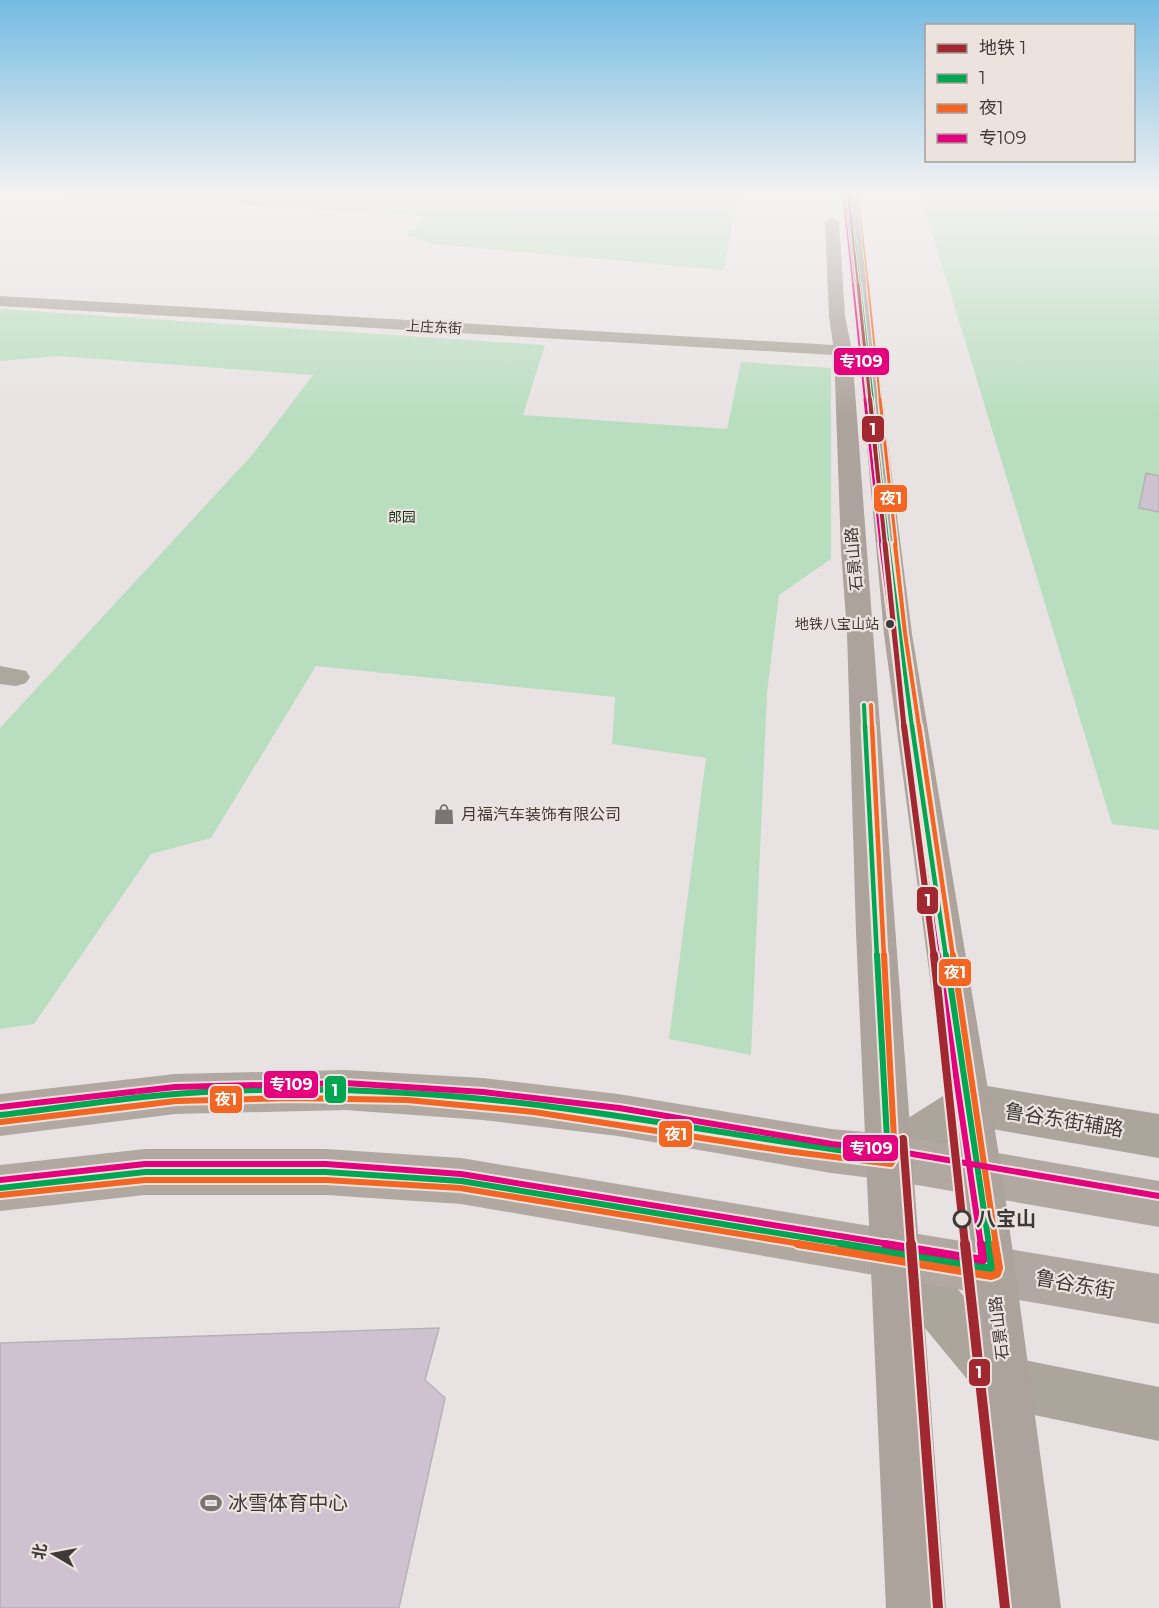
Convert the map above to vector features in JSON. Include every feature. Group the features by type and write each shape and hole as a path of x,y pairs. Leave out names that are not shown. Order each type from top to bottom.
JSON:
{"highway":[{"name":"石景山路","path":"835,268 837,316 855,347 969,1104 992,1269 1031,1608"},
{"name":"石景山路","path":"852,268 855,347 853,551 861,633 875,932 916,1608"}],"main road":[{"name":"上庄东街","path":"0,295 811,342 855,347"},
{"name":"上庄东街","path":"0,301 855,347"},
{"path":"0,1115 175,1094 345,1090 483,1098 618,1115 831,1151 888,1157 1159,1204"},
{"name":"鲁谷东街辅路","path":"969,1104 1159,1136"},
{"path":"888,1157 969,1104"},
{"name":"鲁谷东街","path":"0,1188 146,1172 326,1172 461,1181 1159,1299"},
{"path":"894,1254 1005,1383 1159,1414"}],"green space":[{"path":"943,268 1159,268 1159,830 1112,824"},
{"name":"郎园","path":"0,309 545,345 523,415 727,429 741,362 831,368 831,559 779,595 767,693 751,1055 669,1039 706,758 612,744 615,697 316,666 211,838 151,854 34,1024 0,1029 0,728 252,455 313,375 58,356 0,361"}],"building":[{"path":"1146,473 1159,476 1159,512 1139,508"},
{"name":"冰雪体育中心","path":"439,1328 425,1380 445,1398 399,1608 0,1608 0,1343"}],"metro line":[{"name":"1","path":"856,268 905,733 924,868 1005,1608"},
{"name":"1","path":"903,1139 938,1608"}],"transit line":[{"name":"专109","path":"0,1180 145,1164 326,1164 461,1174 983,1260 891,635 851,268"},
{"name":"1","path":"0,1188 145,1172 326,1172 461,1181 992,1269 898,634 858,268"},
{"name":"夜1","path":"1,1195 145,1180 326,1180 460,1188 991,1276 997,1274 999,1268 905,633 866,268"},
{"name":"1","path":"0,1115 189,1093 262,1090 371,1091 443,1095 555,1107 888,1157 864,705"},
{"name":"夜1","path":"1,1122 176,1101 291,1098 407,1100 534,1112 786,1151 891,1164 895,1157 871,705"},
{"name":"专109","path":"0,1107 175,1087 345,1083 483,1092 619,1108 832,1144 889,1150 1159,1196"}],"place":[{"name":"地铁八宝山站","path":"890,624"},
{"name":"月福汽车装饰有限公司","path":"444,814"},
{"name":"八宝山","path":"962,1219"},
{"name":"冰雪体育中心","path":"211,1503"}]}
